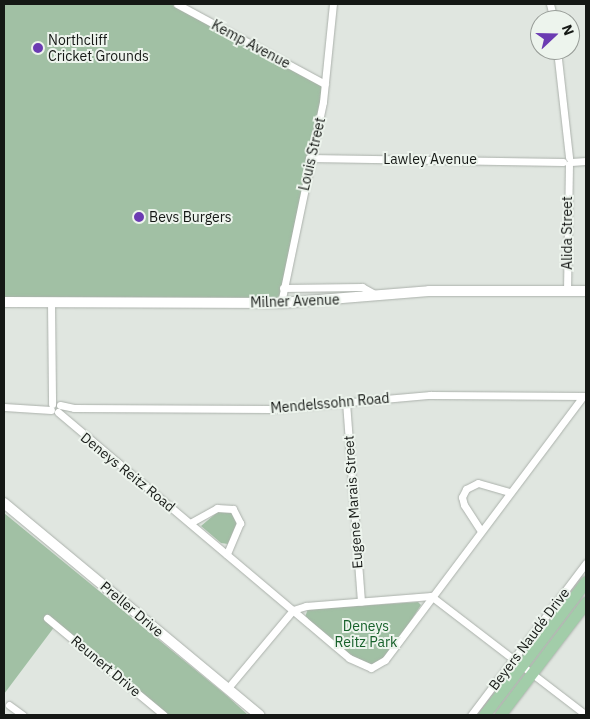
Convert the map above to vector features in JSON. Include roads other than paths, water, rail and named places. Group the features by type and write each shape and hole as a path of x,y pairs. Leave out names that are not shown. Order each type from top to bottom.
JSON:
{"main road":[{"name":"Milner Avenue","path":"4,302 281,303 467,290 586,291"},
{"name":"Preller Drive","path":"4,503 259,715"},
{"name":"Beyers Naudé Drive","path":"484,715 517,663 586,581"},
{"name":"Beyers Naudé Drive","path":"500,715 586,602"}],"street":[{"name":"Kemp Avenue","path":"177,4 326,84"},
{"name":"Louis Street","path":"281,303 309,158 326,84 334,4"},
{"path":"550,4 556,4"},
{"name":"Alida Street","path":"558,60 567,160 567,291"},
{"name":"Lawley Avenue","path":"309,158 585,161"},
{"path":"283,288 362,287 378,296"},
{"path":"51,302 52,390 55,408"},
{"name":"Mendelssohn Road","path":"4,407 261,409 430,395 584,396"},
{"name":"Deneys Reitz Road","path":"55,408 67,422 354,662 371,668 385,660 431,596 584,396"},
{"name":"Eugene Marais Street","path":"346,402 360,601"},
{"path":"481,531 464,505 462,496 466,489 478,484 510,492"},
{"path":"190,523 217,508 234,509 240,523 227,554"},
{"name":"Beyers Naudé Drive","path":"471,715 517,663 586,564"},
{"path":"228,689 293,610 360,601 431,596 586,715"},
{"name":"Reunert Drive","path":"48,618 164,715"},
{"path":"9,705 23,715"}],"place":[{"name":"Northcliff Cricket Grounds","path":"38,48"},
{"name":"Bevs Burgers","path":"139,217"}],"park label":[{"name":"Deneys Reitz Park","path":"366,634"}]}
